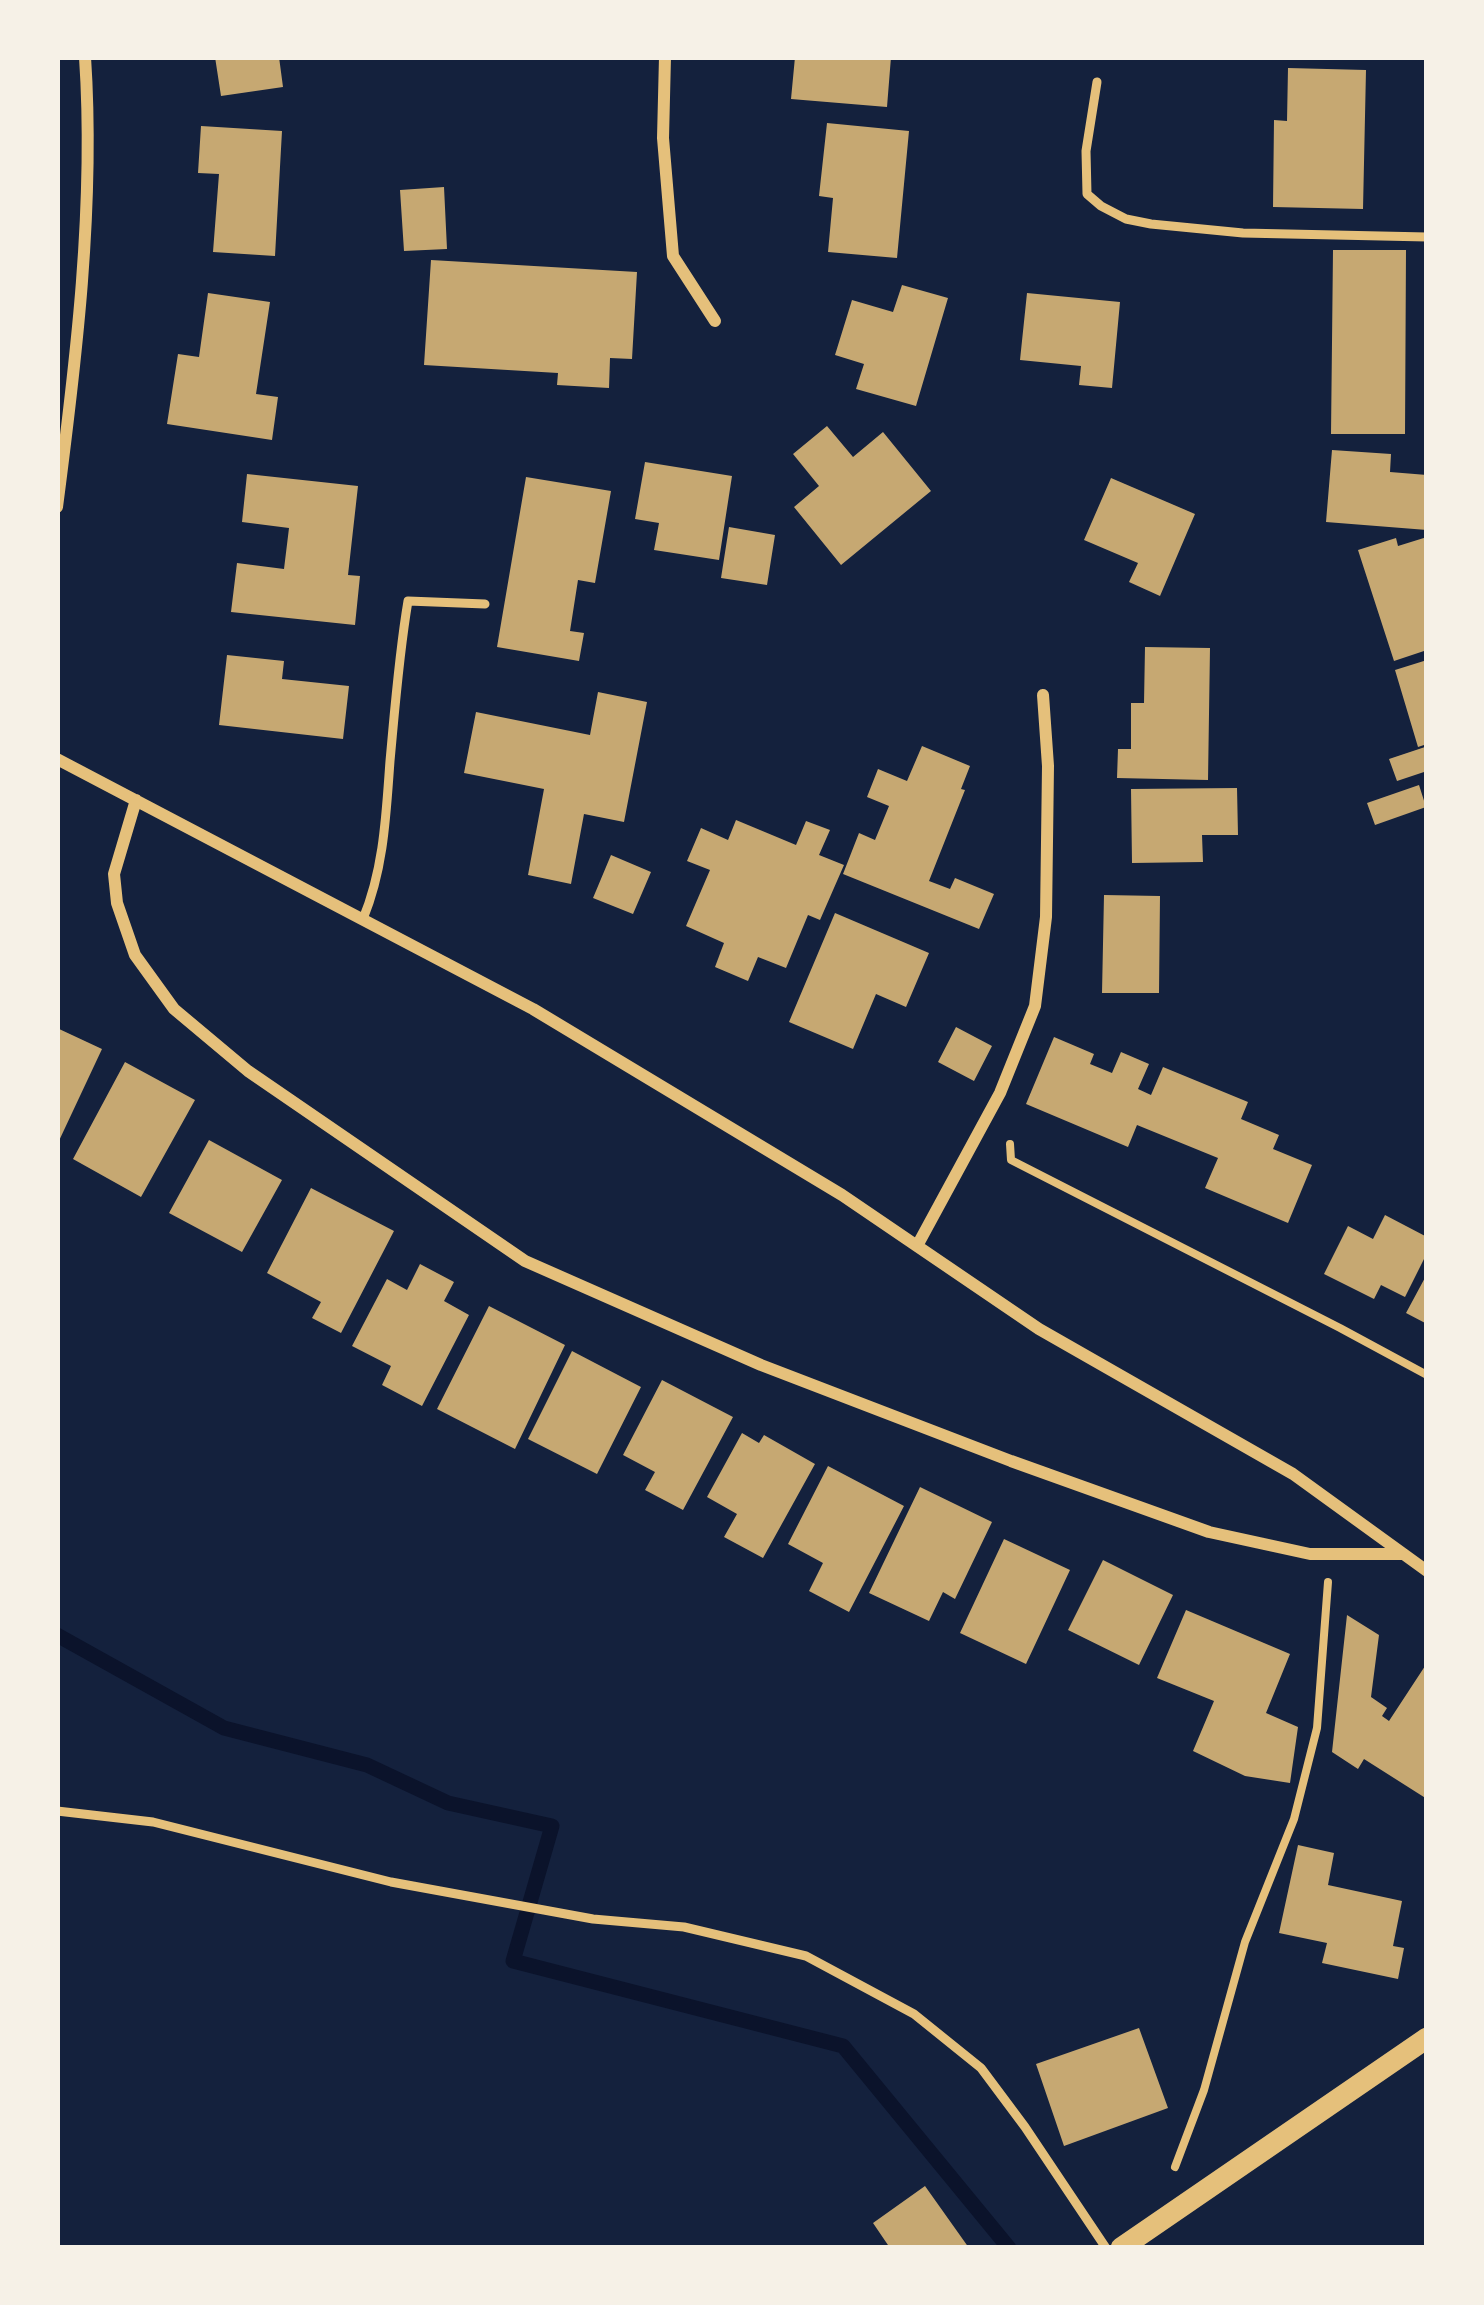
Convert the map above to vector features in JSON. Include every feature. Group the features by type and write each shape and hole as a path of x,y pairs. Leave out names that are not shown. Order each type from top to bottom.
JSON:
{"street":[{"path":"57,507 77,357 89,117 85,57"},
{"path":"665,57 663,138 674,256 715,321"},
{"path":"917,1246 1000,1093 1035,1006 1046,917 1048,766 1043,695"},
{"path":"57,759 533,1009 804,1172 1039,1329 1293,1474 1427,1571"},
{"path":"136,800 114,874 117,903 135,955 174,1009 248,1071 525,1262 761,1366 1209,1532 1310,1555 1402,1554"},
{"path":"1121,2248 1427,2038"}],"lane":[{"path":"1097,82 1086,151 1087,194 1126,219 1243,232 1427,237"},
{"path":"363,919 376,888 385,827 408,601 485,604"},
{"path":"57,1811 153,1822 391,1882 593,1919 684,1927 806,1956 914,2014 981,2068 1106,2248"}],"path":[{"path":"987,1117 1010,1129 1011,1160 1427,1375"},
{"path":"1168,2215 1167,2190 1204,2090 1245,1942 1294,1819 1317,1727 1329,1593 1325,1554"}],"building":[{"path":"215,57 279,57 283,87 221,96"},
{"path":"795,57 891,57 887,107 791,99"},
{"path":"1288,68 1366,70 1363,209 1273,207 1274,120 1287,121"},
{"path":"827,123 909,131 897,258 828,252 833,198 819,196"},
{"path":"201,126 282,131 275,256 213,252 219,174 198,173"},
{"path":"444,187 447,249 404,251 400,190"},
{"path":"1333,250 1406,250 1405,434 1331,434"},
{"path":"431,260 637,272 632,359 610,358 609,388 557,385 558,373 424,365"},
{"path":"902,285 948,298 916,406 856,389 864,364 835,355 852,300 893,312"},
{"path":"208,293 270,302 256,394 278,397 272,440 167,424 178,354 199,357"},
{"path":"1027,293 1120,302 1112,388 1079,385 1081,366 1020,360"},
{"path":"827,426 853,457 883,432 931,491 841,565 794,507 819,486 793,454"},
{"path":"1332,450 1391,454 1390,472 1427,475 1427,530 1326,522"},
{"path":"645,462 732,476 719,560 654,550 659,523 635,519"},
{"path":"247,474 358,486 348,575 360,576 355,625 231,612 237,563 284,569 289,528 242,522"},
{"path":"526,477 611,491 595,583 578,580 570,631 584,633 579,661 497,647"},
{"path":"1111,478 1195,514 1160,596 1129,582 1138,563 1084,540"},
{"path":"729,527 775,535 767,585 721,578"},
{"path":"1427,537 1427,650 1394,661 1358,550 1396,538 1398,546"},
{"path":"1145,647 1210,648 1208,780 1117,778 1118,749 1131,749 1131,703 1144,703"},
{"path":"227,655 284,661 282,679 349,686 343,739 219,725"},
{"path":"1427,660 1427,744 1418,747 1395,670"},
{"path":"598,692 647,702 624,822 584,814 571,884 528,875 544,789 464,773 476,712 590,735"},
{"path":"922,746 970,766 929,881 950,889 955,878 994,894 979,929 843,874 859,833 875,840 889,806 867,797 878,769 907,781"},
{"path":"1425,747 1427,771 1397,781 1389,759"},
{"path":"1419,785 1426,807 1375,825 1367,803"},
{"path":"1237,788 1238,835 1202,835 1203,862 1132,863 1131,789"},
{"path":"736,820 796,845 806,821 830,830 819,855 844,865 820,920 808,915 786,968 758,957 748,981 715,967 724,943 686,926 710,870 687,861 701,828 728,840"},
{"path":"611,855 651,872 633,914 593,898"},
{"path":"1104,895 1160,896 1159,993 1102,993"},
{"path":"835,913 929,953 906,1007 876,994 853,1049 789,1022"},
{"path":"956,1027 992,1046 974,1081 938,1062"},
{"path":"57,1028 102,1049 57,1145"},
{"path":"1054,1037 1094,1054 1090,1064 1112,1073 1121,1052 1149,1064 1138,1089 1151,1095 1163,1067 1248,1102 1241,1119 1279,1135 1273,1149 1312,1165 1288,1223 1205,1188 1218,1158 1137,1125 1128,1147 1026,1104"},
{"path":"125,1062 195,1100 141,1197 73,1159"},
{"path":"209,1140 282,1180 242,1252 169,1213"},
{"path":"311,1188 394,1231 341,1333 312,1318 321,1302 267,1273"},
{"path":"1385,1215 1427,1237 1427,1253 1405,1297 1381,1285 1374,1299 1324,1274 1348,1226 1373,1239"},
{"path":"420,1264 454,1282 444,1301 469,1315 422,1406 382,1385 391,1366 352,1346 387,1279 407,1290"},
{"path":"1427,1274 1427,1324 1406,1313"},
{"path":"489,1306 565,1345 515,1449 437,1409"},
{"path":"572,1351 641,1387 597,1474 528,1439"},
{"path":"662,1380 733,1417 683,1510 645,1490 655,1472 623,1455"},
{"path":"742,1433 759,1443 764,1435 815,1464 763,1558 724,1537 737,1514 707,1497"},
{"path":"828,1466 904,1506 849,1612 809,1591 823,1563 788,1544"},
{"path":"920,1487 992,1522 955,1599 943,1592 929,1621 869,1593"},
{"path":"1004,1539 1070,1570 1026,1664 960,1633"},
{"path":"1103,1560 1173,1595 1139,1665 1068,1630"},
{"path":"1186,1610 1290,1654 1266,1713 1298,1727 1290,1783 1245,1776 1193,1751 1214,1701 1157,1678"},
{"path":"1347,1615 1379,1635 1371,1697 1387,1708 1382,1716 1389,1721 1427,1663 1427,1799 1364,1759 1358,1769 1332,1752"},
{"path":"1298,1845 1334,1853 1328,1885 1402,1901 1393,1946 1404,1948 1398,1979 1322,1963 1327,1943 1279,1933"},
{"path":"1139,2028 1168,2108 1064,2146 1036,2064"},
{"path":"925,2186 969,2248 890,2248 873,2223"}],"waterway":[{"path":"57,1635 224,1728 367,1765 448,1803 552,1826 513,1961 843,2046 1009,2248"}]}
